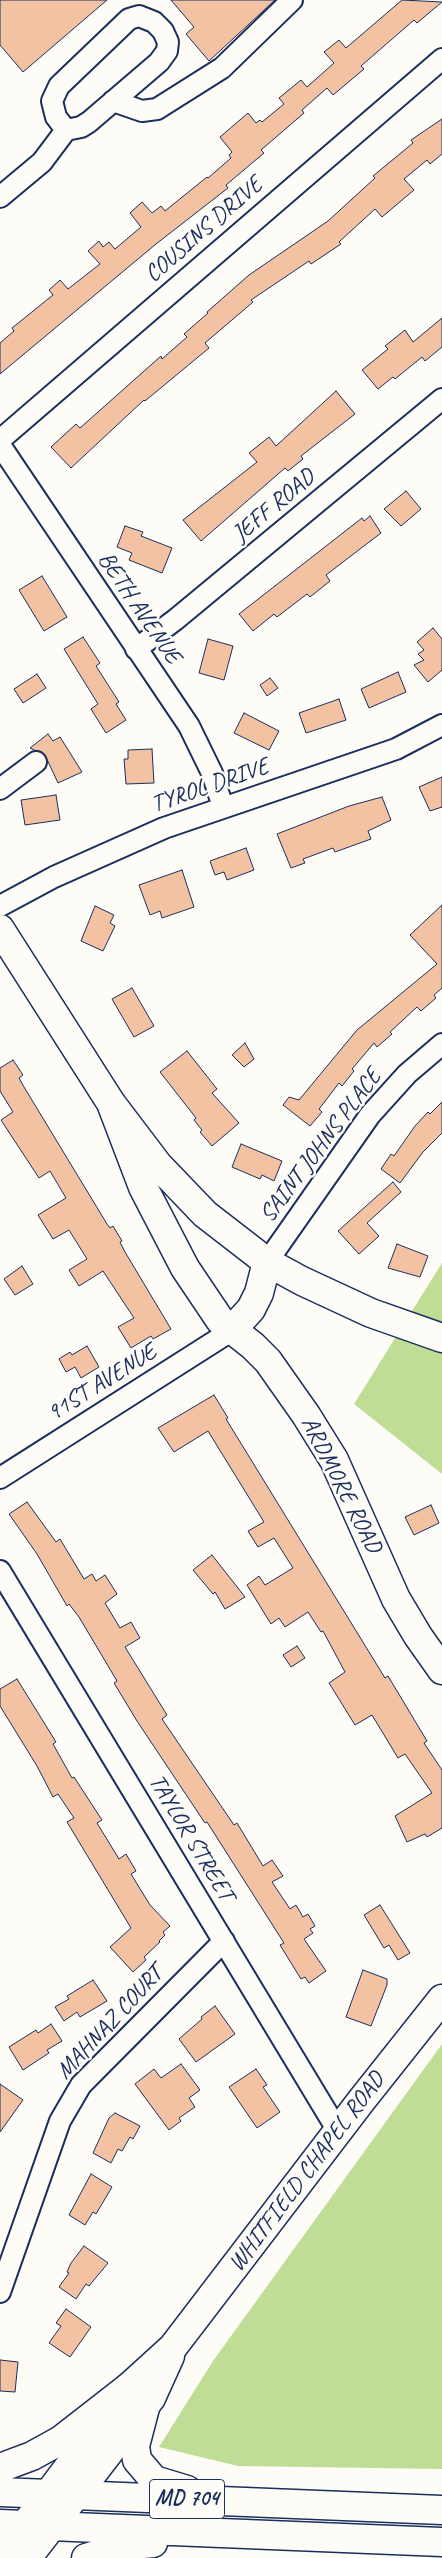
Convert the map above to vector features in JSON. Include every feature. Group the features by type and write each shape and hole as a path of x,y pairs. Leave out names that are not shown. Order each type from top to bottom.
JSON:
{"street":[{"path":"113,101 142,112 157,109 222,68 292,0"},
{"path":"0,197 42,162 66,130 81,127 159,62 167,51 168,42 166,36 154,22 139,16 129,19 59,86 52,101 56,117 66,130"},
{"name":"COUSINS DRIVE","path":"0,440 442,59"},
{"name":"JEFF ROAD","path":"136,649 175,620 442,399"},
{"name":"BETH AVENUE","path":"0,445 188,726 212,773 223,806"},
{"name":"TYROL DRIVE","path":"0,906 103,854 164,828 223,806 396,749 442,725"},
{"path":"0,789 36,762"},
{"path":"0,928 111,1103 183,1194 239,1242 267,1262 344,1302 442,1338"},
{"name":"SAINT JOHNS PLACE","path":"267,1262 370,1114 407,1074 442,1044"},
{"name":"ARDMORE ROAD","path":"111,1103 143,1187 185,1268 211,1309 231,1331 253,1346 268,1361 311,1422 334,1460 396,1599 418,1636 442,1670"},
{"path":"231,1331 251,1309 259,1293 267,1262"},
{"name":"91ST AVENUE","path":"0,1478 231,1331"},
{"name":"TAYLOR STREET","path":"0,1571 338,2131"},
{"name":"MAHNAZ COURT","path":"0,2292 60,2120 81,2085 224,1940"},
{"name":"WHITFIELD CHAPEL ROAD","path":"27,2558 77,2495 138,2396 173,2347 442,1998"},
{"path":"0,2468 32,2456 138,2396"},
{"path":"138,2396 135,2446 137,2460 143,2470 154,2480 167,2486 238,2500"},
{"name":"WHITFIELD CHAPEL ROAD","path":"0,2558 12,2525 49,2493 138,2396"},
{"name":"MD 704","path":"0,2492 238,2500 442,2510"},
{"name":"MD 704","path":"12,2525 442,2542"},
{"path":"86,2558 126,2546 232,2534"}],"green space":[{"path":"442,1263 442,1474 354,1404"},
{"path":"442,2044 442,2469 238,2466 159,2447 213,2361"}],"building":[{"path":"0,0 107,0 23,72 0,45"},
{"path":"171,0 275,0 209,61 186,34 194,27"},
{"path":"402,0 442,2 417,23 414,20 361,66 364,69 333,95 327,88 302,110 304,113 261,150 264,153 226,185 228,188 156,244 0,374 0,343 14,331 12,328 53,295 49,290 60,280 68,289 100,264 88,251 99,241 103,247 109,242 115,249 141,227 130,213 142,202 152,213 161,206 165,211 208,178 231,158 229,155 232,152 220,137 248,113 256,123 260,120 262,122 284,104 279,98 301,80 307,87 334,63 324,52 339,40 346,48"},
{"path":"442,119 442,154 430,164 427,160 404,179 414,190 382,217 375,209 339,242 341,244 311,264 309,261 251,300 253,302 205,343 209,348 144,400 71,468 51,447 76,424 80,428 161,356 162,359 187,337 184,334 249,275 328,221 375,178 373,176 413,143 411,140"},
{"path":"442,318 442,347 425,361 422,357 395,379 393,377 378,389 362,370 388,349 385,346 405,330 413,342"},
{"path":"336,391 355,414 301,456 303,459 288,471 285,468 201,541 183,520 257,462 249,453 269,437 276,446"},
{"path":"406,491 421,509 401,526 384,509"},
{"path":"370,516 381,533 326,575 330,581 310,597 307,594 277,617 274,614 253,631 239,614 362,518 364,521"},
{"path":"125,526 143,532 141,536 172,548 162,573 129,560 132,553 117,547"},
{"path":"42,576 67,617 44,631 19,590"},
{"path":"433,628 442,639 442,670 428,682 414,665 424,660 418,654 424,650 417,642"},
{"path":"83,637 100,663 96,666 119,702 116,704 126,720 106,733 91,709 98,704 64,649"},
{"path":"208,639 233,646 224,680 199,673"},
{"path":"398,672 406,692 369,708 361,689"},
{"path":"37,674 46,688 23,703 14,689"},
{"path":"270,678 278,688 267,696 260,685"},
{"path":"339,699 346,720 306,733 299,713"},
{"path":"244,713 279,731 269,750 234,733"},
{"path":"48,734 53,741 60,737 82,772 58,783 45,755 30,748"},
{"path":"152,749 154,783 126,784 124,759 128,759 128,750"},
{"path":"442,777 442,807 430,811 419,787"},
{"path":"56,795 60,820 25,825 21,800"},
{"path":"382,797 391,820 368,831 371,839 335,852 333,848 303,859 305,863 291,868 277,834 349,806"},
{"path":"246,848 254,870 227,880 224,872 215,875 210,861"},
{"path":"182,870 194,907 162,918 160,911 150,915 139,885"},
{"path":"442,905 442,988 434,995 436,998 421,1011 417,1007 377,1047 374,1043 352,1069 354,1071 342,1086 339,1083 319,1109 322,1112 310,1126 283,1105 289,1097 299,1100 357,1030 437,964 410,935"},
{"path":"95,906 114,915 110,923 115,926 103,951 81,941"},
{"path":"132,988 154,1026 134,1037 112,999"},
{"path":"245,1043 254,1059 244,1067 232,1055"},
{"path":"187,1051 217,1089 212,1093 239,1123 212,1146 200,1132 202,1130 194,1120 196,1118 160,1072"},
{"path":"13,1060 23,1075 19,1078 24,1087 107,1224 110,1228 113,1226 122,1241 120,1242 125,1252 171,1329 153,1339 151,1336 131,1348 118,1327 134,1318 103,1271 79,1286 69,1270 87,1259 69,1230 53,1239 38,1215 66,1198 50,1171 39,1178 1,1120 13,1112 0,1091 0,1068"},
{"path":"442,1102 442,1133 423,1152 400,1183 381,1169 391,1154 394,1156 415,1126 428,1112 430,1114"},
{"path":"241,1144 282,1161 274,1181 262,1175 260,1179 232,1167"},
{"path":"393,1182 401,1192 367,1223 379,1236 359,1254 338,1231"},
{"path":"397,1244 428,1256 420,1277 388,1268"},
{"path":"22,1266 33,1284 15,1295 4,1279"},
{"path":"87,1346 99,1367 81,1378 75,1367 66,1372 59,1359 70,1352 72,1355"},
{"path":"214,1395 228,1418 226,1419 385,1678 388,1676 427,1741 424,1743 442,1770 442,1828 427,1837 425,1834 407,1842 395,1816 432,1793 405,1754 398,1758 372,1715 355,1725 329,1683 345,1672 323,1631 321,1632 308,1612 285,1627 279,1618 271,1624 247,1585 259,1576 265,1585 293,1568 274,1538 258,1547 248,1531 264,1522 208,1431 174,1452 158,1428"},
{"path":"27,1502 56,1542 60,1539 84,1579 92,1574 96,1581 105,1575 117,1594 105,1603 120,1628 131,1622 140,1638 125,1647 167,1715 162,1719 234,1825 237,1823 263,1866 272,1860 283,1876 272,1882 290,1909 296,1905 303,1917 308,1914 315,1926 310,1929 313,1933 304,1939 326,1971 309,1983 305,1977 301,1979 280,1945 284,1943 207,1822 205,1823 137,1721 114,1683 117,1681 79,1617 69,1604 67,1606 37,1554 9,1514"},
{"path":"431,1505 439,1523 414,1535 405,1517"},
{"path":"212,1555 245,1597 225,1609 215,1592 213,1594 193,1570"},
{"path":"297,1646 305,1658 291,1667 283,1655"},
{"path":"17,1679 56,1742 53,1744 72,1778 74,1777 102,1820 97,1823 119,1859 126,1854 136,1871 131,1874 150,1905 170,1926 163,1932 165,1935 160,1942 144,1957 146,1960 133,1972 110,1947 131,1928 67,1822 74,1818 58,1794 53,1797 37,1766 0,1706 0,1689"},
{"path":"380,1905 410,1953 398,1960 389,1945 384,1948 364,1915"},
{"path":"363,1970 387,1979 387,1985 371,2026 346,2017"},
{"path":"93,1980 107,2001 80,2017 77,2012 64,2021 55,2007 69,1999 67,1996"},
{"path":"215,2006 235,2034 196,2062 179,2039"},
{"path":"51,2024 62,2041 47,2050 49,2053 23,2070 9,2047 36,2030 38,2033"},
{"path":"181,2064 200,2090 189,2098 195,2107 179,2118 181,2121 169,2130 135,2084 154,2069 161,2078"},
{"path":"256,2069 267,2085 263,2087 280,2112 257,2128 229,2087"},
{"path":"0,2084 23,2100 0,2132"},
{"path":"115,2113 140,2126 133,2139 130,2137 122,2151 118,2149 111,2163 93,2153 109,2118"},
{"path":"91,2174 112,2187 96,2214 93,2212 85,2225 69,2215"},
{"path":"84,2246 108,2263 89,2286 86,2284 76,2299 59,2287 69,2273 67,2272 71,2263"},
{"path":"66,2309 91,2327 70,2357 49,2343 61,2326 56,2323"},
{"path":"0,2360 18,2362 15,2392 0,2391"}]}
